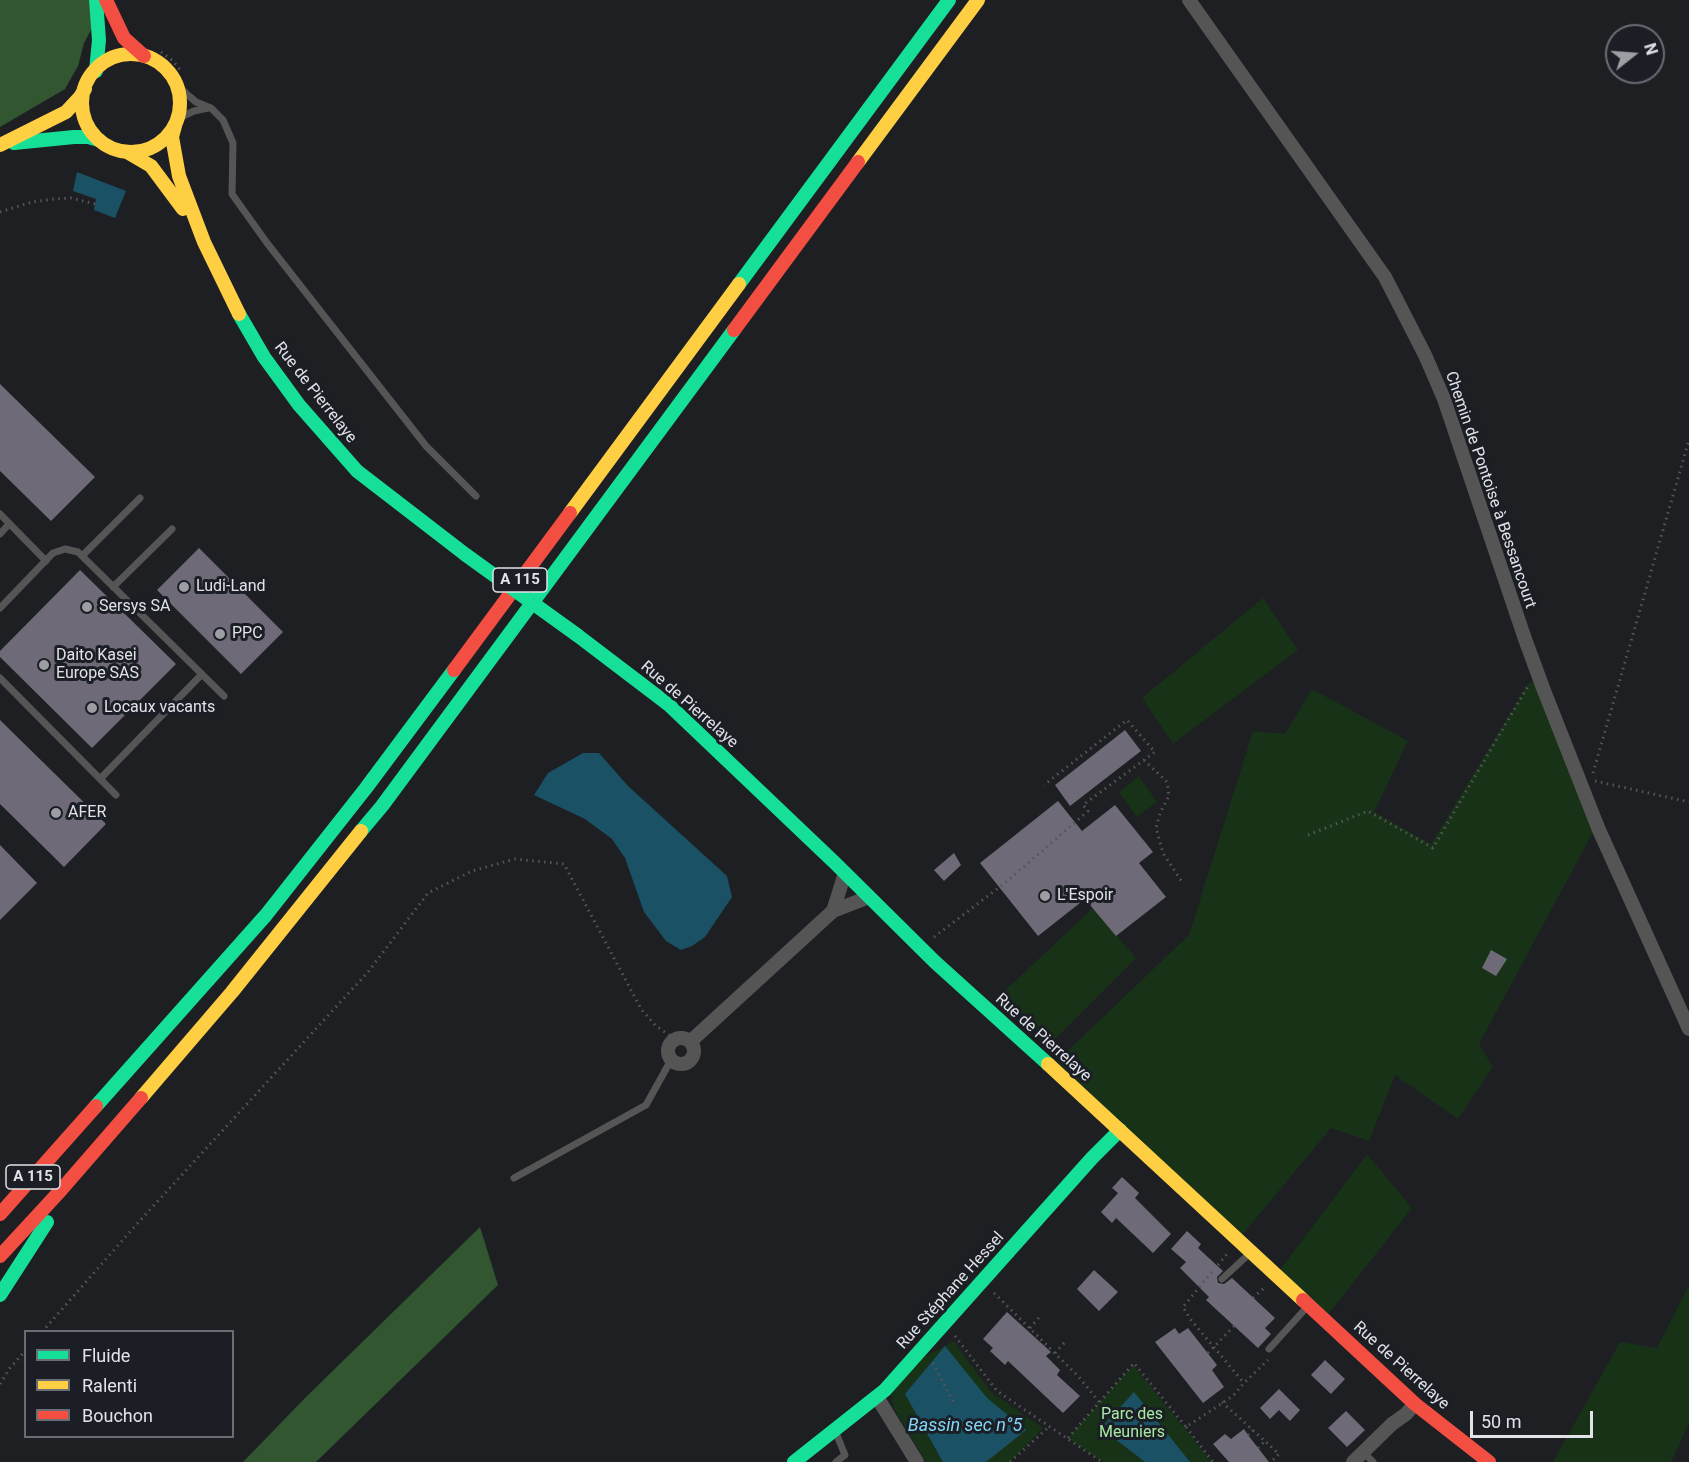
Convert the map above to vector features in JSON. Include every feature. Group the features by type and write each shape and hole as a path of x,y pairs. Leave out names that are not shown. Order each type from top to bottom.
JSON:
{"main road":[{"path":"96,0 99,39 96,70"},
{"path":"1,145 88,137 117,150 144,151 159,144 171,132 176,123 180,80 148,52 124,38 106,0"},
{"name":"A 115","path":"0,1214 266,915 366,788 949,0"},
{"name":"A 115","path":"0,1256 61,1190 232,992 382,806 978,0"},
{"path":"1,145 66,112 81,97 96,70 108,60 148,52"},
{"path":"85,89 84,117 99,140"},
{"name":"Rue de Pierrelaye","path":"176,123 172,145 179,176 204,242 236,308 264,357 299,405 357,471 466,555 669,705 920,948 1415,1404 1489,1462"},
{"name":"Rue de Pierrelaye","path":"127,152 144,161 156,172 204,242"},
{"name":"Rue Stéphane Hessel","path":"794,1462 877,1397 1092,1158 1120,1130"},
{"path":"8,1185 48,1149 66,1140"},
{"path":"0,1295 49,1221 61,1190"}],"street":[{"name":"Chemin de Pontoise à Bessancourt","path":"1189,0 1379,268 1425,355 1444,399 1536,671 1599,830 1689,1029"},
{"path":"833,911 845,873"},
{"path":"691,1041 833,911 869,897"},
{"path":"675,1039 691,1041 695,1052 693,1058 678,1065 671,1060 667,1052 669,1044 675,1039"},
{"path":"877,1397 917,1462"},
{"path":"1353,1462 1368,1457 1392,1424 1407,1414 1415,1404"}],"lane":[{"path":"180,80 181,89 196,102 211,108 223,120 233,143 232,194 267,243 426,446 476,496"},
{"path":"176,123 200,109 211,108"},
{"path":"82,556 140,498"},
{"path":"0,514 46,561"},
{"path":"0,534 9,524"},
{"path":"113,587 172,529"},
{"path":"0,608 53,553 65,549 78,552 224,696"},
{"path":"100,779 202,674"},
{"path":"0,678 116,795"},
{"path":"514,1178 646,1105 671,1060"},
{"path":"1222,1279 1251,1252"},
{"path":"1269,1349 1309,1306"},
{"path":"835,1430 844,1455 836,1462"}],"path":[{"path":"148,52 172,60 180,80"},
{"path":"0,212 32,202 54,199 71,198 95,204"},
{"path":"1689,440 1591,779 1689,802"},
{"path":"1308,835 1368,811 1433,848 1536,671"},
{"path":"920,948 1005,884 1088,811 1083,806 1155,752 1127,720 1044,785"},
{"path":"1144,760 1167,782 1169,796 1160,813 1156,828 1163,853 1182,882"},
{"path":"44,1330 135,1226 368,972 428,893 471,870 515,859 564,864 641,1009 656,1026 675,1039"},
{"path":"1238,1240 1183,1307 1191,1320 1244,1383"},
{"path":"982,1281 1079,1377 1100,1402"},
{"path":"1030,1328 1041,1315"},
{"path":"1208,1353 1234,1326"},
{"path":"949,1330 960,1341 997,1391 1102,1462"},
{"path":"1055,1353 1066,1341"},
{"path":"1186,1427 1233,1396 1271,1356 1269,1349"},
{"path":"0,1384 24,1352"},
{"path":"931,1359 955,1405"},
{"path":"1068,1437 1134,1363 1213,1462"},
{"path":"1222,1402 1279,1454 1271,1462"},
{"path":"1010,1462 1050,1426"},
{"path":"1248,1435 1253,1430"},
{"path":"1258,1448 1265,1441"}],"green space":[{"path":"0,0 92,0 91,30 84,43 78,66 65,89 0,127"},
{"path":"1263,598 1298,650 1173,744 1142,698"},
{"path":"1544,676 1605,828 1592,834 1479,1044 1493,1067 1458,1119 1395,1075 1369,1141 1331,1128 1238,1240 1057,1061 1189,935 1253,731 1285,734 1312,689 1408,741 1374,812 1431,844 1528,684"},
{"path":"1139,776 1157,802 1137,817 1119,792"},
{"path":"1093,908 1136,958 1047,1047 998,997"},
{"path":"1367,1154 1412,1208 1326,1317 1276,1275"},
{"path":"480,1227 498,1285 316,1462 243,1462 306,1397"},
{"path":"1689,1285 1689,1423 1671,1462 1553,1462 1620,1342 1657,1348"},
{"name":"Bassin sec n°5","path":"954,1341 990,1391 1043,1428 1010,1462 926,1462 893,1407 892,1393 913,1363"},
{"name":"Parc des Meuniers","path":"1133,1365 1212,1462 1103,1462 1068,1438"}],"water":[{"path":"77,172 126,191 115,218 94,210 96,199 73,191"},
{"path":"583,753 599,753 628,786 727,876 732,897 705,937 692,946 681,950 666,941 644,912 625,858 612,839 585,819 534,795 548,773"},
{"name":"Bassin sec n°5","path":"945,1346 987,1398 1026,1430 986,1462 943,1462 905,1394"},
{"path":"1134,1392 1190,1462 1145,1462 1101,1428"}],"building":[{"path":"0,384 95,477 51,521 0,471"},
{"path":"199,548 283,632 241,674 157,590"},
{"path":"80,570 176,664 92,748 0,657 0,651"},
{"path":"0,720 106,824 64,867 0,804"},
{"path":"1125,730 1141,751 1070,806 1055,785"},
{"path":"1058,801 1082,831 1115,805 1153,852 1139,863 1166,897 1116,936 1085,899 1038,936 980,863"},
{"path":"0,845 37,883 0,920"},
{"path":"954,853 961,865 944,881 934,870"},
{"path":"1491,950 1507,959 1496,976 1482,968"},
{"path":"1122,1177 1139,1193 1135,1198 1171,1234 1153,1253 1116,1218 1112,1223 1101,1212 1118,1193 1112,1188"},
{"path":"1187,1231 1201,1244 1198,1248 1223,1271 1217,1277 1218,1283 1224,1284 1232,1278 1275,1318 1265,1328 1271,1334 1258,1348 1206,1300 1209,1297 1180,1268 1186,1262 1171,1249"},
{"path":"1094,1270 1118,1292 1099,1311 1077,1289"},
{"path":"1007,1312 1051,1352 1046,1356 1060,1370 1057,1375 1080,1396 1063,1413 1008,1361 1005,1365 990,1351 993,1348 983,1339"},
{"path":"1175,1328 1179,1334 1188,1328 1217,1365 1212,1370 1224,1387 1203,1403 1155,1342"},
{"path":"1325,1360 1345,1379 1331,1394 1311,1375"},
{"path":"1279,1389 1300,1410 1290,1421 1279,1410 1270,1419 1260,1408"},
{"path":"1346,1411 1365,1430 1347,1447 1328,1428"},
{"path":"1244,1429 1269,1462 1229,1462 1213,1444 1225,1434 1231,1439"}],"traffic: fast":[{"path":"96,0 99,40 96,71"},
{"path":"739,284 949,0"},
{"path":"14,143 74,137 99,140"},
{"path":"239,314 264,357 299,405 357,471 466,555"},
{"path":"361,831 382,806 734,330"},
{"path":"466,555 577,635"},
{"path":"577,635 669,705 935,962 1048,1064"},
{"path":"96,1106 266,915 366,788 454,670"},
{"path":"794,1462 885,1390 1092,1158 1120,1130"},
{"path":"0,1295 47,1222"}],"traffic: slow":[{"path":"858,162 978,0"},
{"path":"131,54 150,58 165,69 176,84 180,103 176,122 165,137 150,148 131,152 112,148 97,137 86,122 82,103 86,84 97,69 112,58 131,54"},
{"path":"0,145 66,112 85,89"},
{"path":"175,126 172,137 179,176 204,242 239,314"},
{"path":"127,152 151,166 183,209"},
{"path":"570,513 739,284"},
{"path":"141,1098 232,992 361,831"},
{"path":"1048,1064 1303,1300"}],"traffic: jam":[{"path":"106,0 124,38 144,56"},
{"path":"734,330 858,162"},
{"path":"454,670 570,513"},
{"path":"0,1256 141,1098"},
{"path":"0,1214 96,1106"},
{"path":"1303,1300 1415,1404 1489,1462"}],"place":[{"name":"Ludi-Land","path":"184,587"},
{"name":"Sersys SA","path":"87,607"},
{"name":"PPC","path":"220,634"},
{"name":"Daito Kasei Europe SAS","path":"44,665"},
{"name":"Locaux vacants","path":"92,708"},
{"name":"AFER","path":"56,813"},
{"name":"L'Espoir","path":"1045,896"}]}
